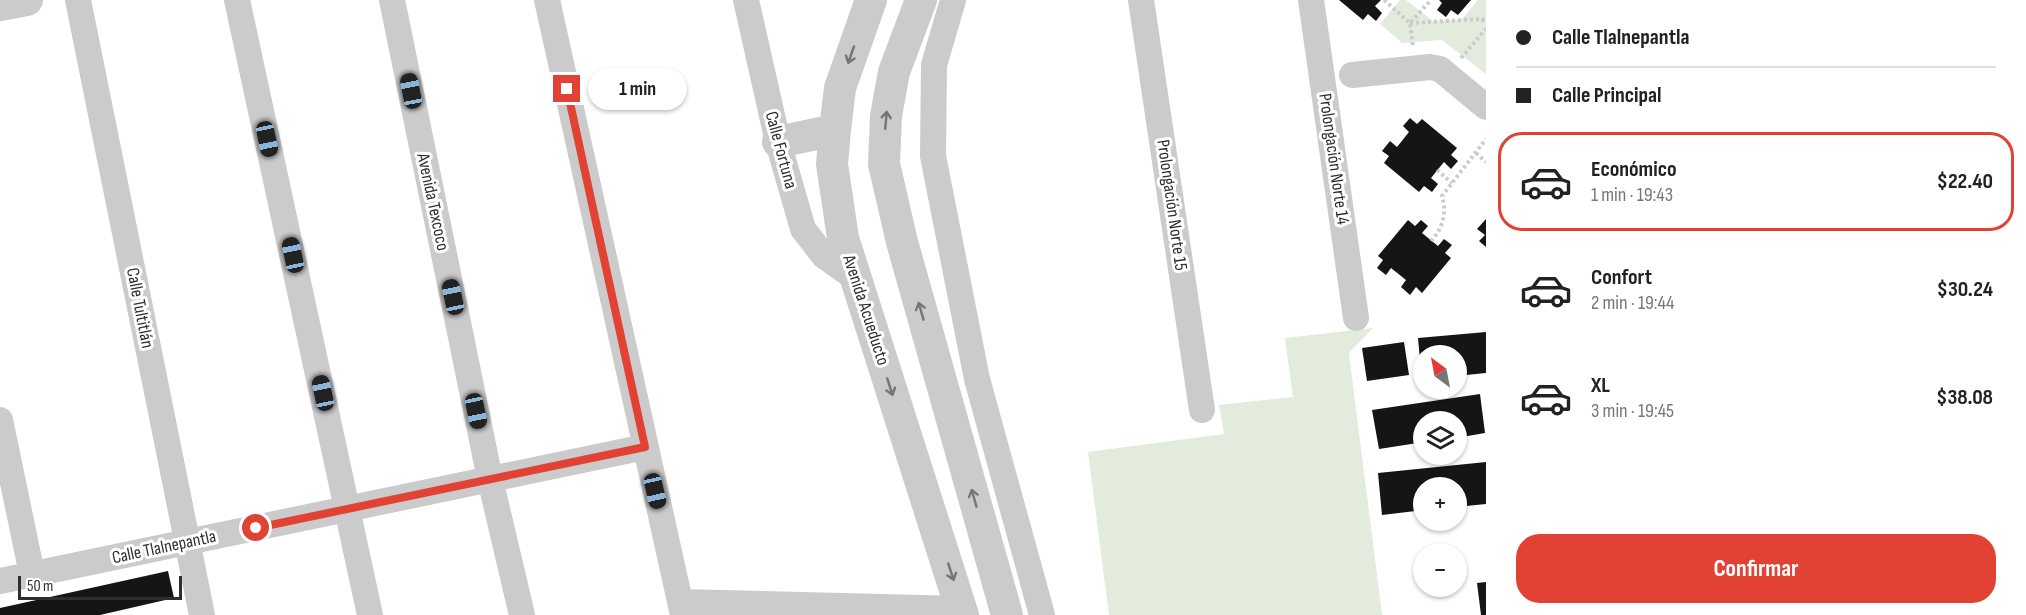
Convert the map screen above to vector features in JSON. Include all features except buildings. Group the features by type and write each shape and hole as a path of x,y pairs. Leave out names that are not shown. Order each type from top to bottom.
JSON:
{"street":[{"path":"0,5 27,0"},
{"name":"Calle Tultitlán","path":"78,0 202,615"},
{"path":"237,0 370,615"},
{"name":"Avenida Texcoco","path":"392,0 490,479 522,615"},
{"path":"547,0 681,608 962,612"},
{"name":"Calle Fortuna","path":"746,0 778,142 803,229 824,256 855,278"},
{"name":"Avenida Acueducto","path":"871,0 840,88 835,130 832,164 843,238 962,612"},
{"path":"921,0 894,72 886,116 884,164 902,242 1007,615"},
{"path":"953,0 934,65 933,156 977,379 1042,615"},
{"name":"Prolongación Norte 15","path":"1141,0 1202,410"},
{"name":"Prolongación Norte 14","path":"1311,0 1356,318"},
{"path":"1352,75 1430,67 1440,69 1486,107"},
{"path":"778,142 835,130"},
{"path":"0,420 32,574"},
{"name":"Calle Tlalnepantla","path":"0,581 645,447"}],"path":[{"path":"1384,0 1410,22 1416,69"},
{"path":"1410,22 1431,0"},
{"path":"1410,22 1482,19 1486,22"},
{"path":"1448,74 1486,29"},
{"path":"1431,241 1439,232 1446,209 1442,196 1486,139"},
{"path":"1476,153 1486,162"},
{"path":"1437,170 1452,183"}],"green space":[{"path":"1400,0 1406,0 1433,21 1461,20 1478,0 1486,0 1486,74 1442,40 1402,43 1380,24"},
{"path":"1373,328 1349,353 1382,615 1109,615 1088,452 1224,434 1219,405 1293,397 1285,338"}],"route":[{"path":"256,528 645,447 567,89"}]}
